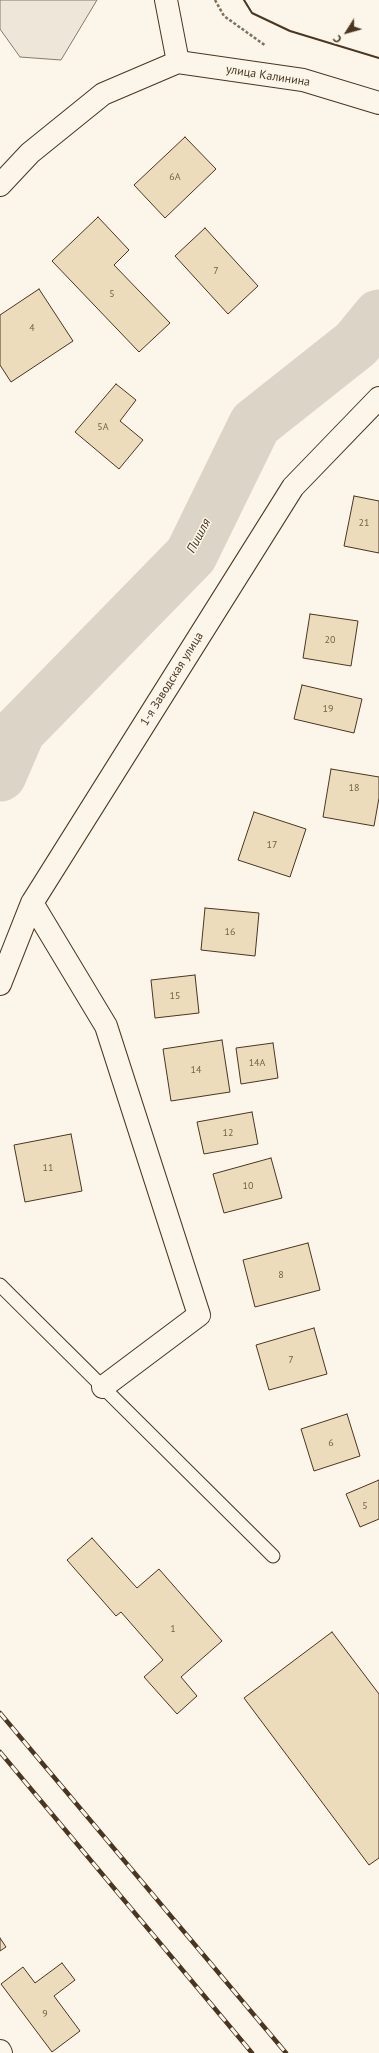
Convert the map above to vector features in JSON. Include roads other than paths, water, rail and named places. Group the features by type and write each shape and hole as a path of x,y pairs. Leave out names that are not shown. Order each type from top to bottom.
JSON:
{"street":[{"path":"0,185 30,153 103,94 178,62 166,0"},
{"name":"улица Калинина","path":"178,62 303,80 379,103"},
{"name":"1-я Заводская улица","path":"0,984 32,903 293,488 379,398"},
{"path":"32,903 106,1026 199,1315 103,1387"}],"lane":[{"path":"0,1285 273,1556"}],"waterway":[{"name":"Пишля","path":"0,775 19,731 191,555 255,424 356,344 379,316"}],"railway":[{"path":"0,1713 286,2053"},
{"path":"0,1752 252,2053"}]}
